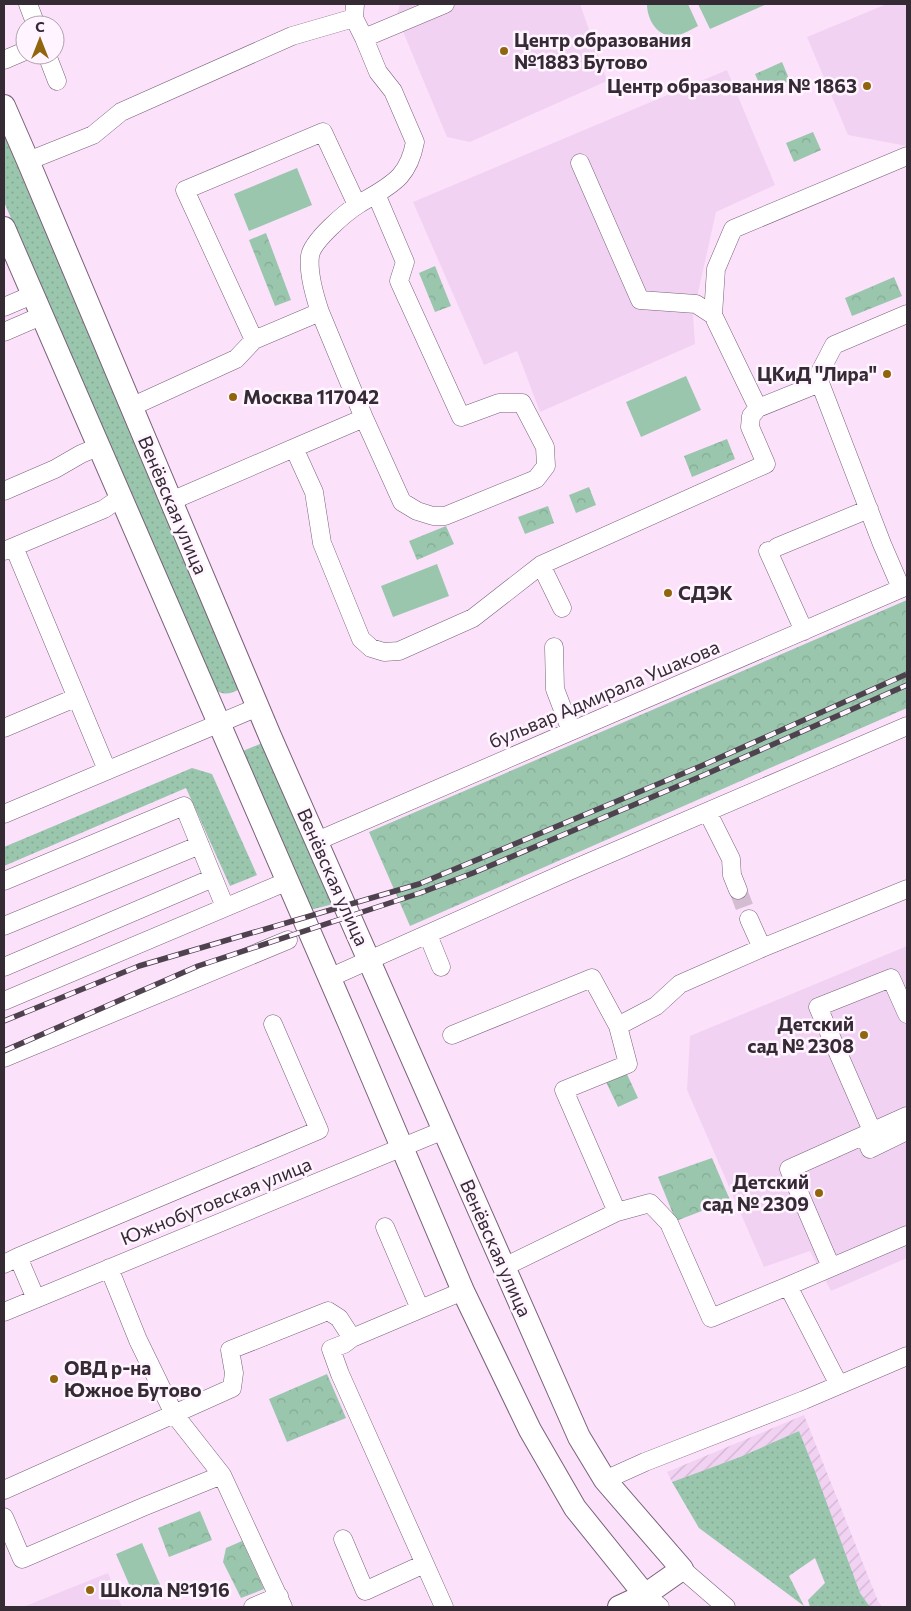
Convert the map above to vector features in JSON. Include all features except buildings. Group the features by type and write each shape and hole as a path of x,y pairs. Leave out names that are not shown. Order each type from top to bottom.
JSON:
{"main road":[{"name":"Венёвская улица","path":"5,109 258,707 579,1437 606,1480 682,1569"},
{"path":"4,228 330,978 463,1291 530,1430 575,1508 652,1601"},
{"path":"619,1607 652,1601 682,1569"}],"street":[{"path":"364,38 445,4"},
{"path":"28,161 94,135 121,112 292,36 354,11 378,72 393,91 415,142 414,150 400,176 340,218 317,241 310,255 315,298 364,418 402,502 417,511 433,516 445,516 536,479 546,466 545,447 522,403 499,403 461,418 399,281 405,262 376,194"},
{"path":"51,65 57,81"},
{"path":"254,340 185,190 323,132 357,205"},
{"path":"757,406 713,315 716,269 733,229 907,156"},
{"path":"580,163 640,300 696,304 713,315"},
{"path":"4,308 32,295"},
{"path":"131,407 236,359 254,340 320,312"},
{"path":"904,587 869,510 820,383 820,372 834,344 907,314"},
{"path":"4,332 42,316"},
{"path":"294,448 314,492 322,543 361,639 371,648 384,652 399,651 473,618 541,565 766,464 750,427 752,416 757,406 820,383"},
{"path":"171,501 364,418"},
{"path":"4,491 55,469 81,454 98,447"},
{"path":"107,770 9,549 104,509 120,498"},
{"path":"804,631 773,549 869,510"},
{"path":"541,565 562,608"},
{"name":"бульвар Адмирала Ушакова","path":"317,841 904,587"},
{"path":"554,647 555,689 571,731"},
{"path":"4,728 75,698"},
{"path":"4,814 258,707"},
{"path":"330,978 569,871 907,726"},
{"path":"4,881 184,806 225,907"},
{"path":"708,813 730,860 732,875 738,890"},
{"path":"4,926 200,845"},
{"path":"4,967 213,878"},
{"path":"4,1001 288,882"},
{"path":"618,1026 656,1006 680,984 762,948 907,889"},
{"path":"749,919 762,948"},
{"path":"428,935 441,967"},
{"path":"4,1058 288,940"},
{"path":"452,1035 592,978 618,1026 628,1064 564,1090 617,1212"},
{"path":"907,1014 890,978 818,1007 869,1135 870,1149 907,1131"},
{"path":"36,1299 11,1260 318,1130 273,1024"},
{"path":"831,1267 789,1169 869,1135 907,1116"},
{"name":"Южнобутовская улица","path":"4,1312 444,1130"},
{"path":"504,1267 617,1212 650,1204 669,1223 711,1318 907,1235"},
{"path":"386,1227 420,1309"},
{"path":"109,1268 138,1340 174,1414 222,1475 281,1601 253,1607"},
{"path":"788,1286 838,1385"},
{"path":"444,1607 340,1374 331,1349 344,1344 352,1338 463,1291"},
{"path":"4,1490 232,1388 234,1373 230,1350 328,1311 339,1318 352,1338"},
{"path":"606,1480 645,1462 804,1400 907,1356"},
{"path":"4,1517 22,1559 222,1475"},
{"path":"343,1539 365,1591 424,1564"},
{"name":"Венёвская улица","path":"682,1569 726,1607"}],"shaded area":[{"name":"Центр образования №1883 Бутово","path":"400,4 580,4 607,81 470,142 447,137 399,22 397,15"},
{"name":"Центр образования № 1863","path":"887,4 907,4 907,146 848,135 807,37"},
{"path":"727,70 775,185 716,212 693,315 695,344 540,412 517,351 484,365 413,202"},
{"name":"Детский сад № 2309","path":"907,946 907,1258 831,1291 810,1251 764,1267 687,1090 690,1036"},
{"path":"804,1415 882,1607 869,1607 861,1597 799,1431 740,1457 672,1482 667,1472"},
{"name":"Школа №1916","path":"108,1573 122,1607 23,1607"}],"green space":[{"path":"647,4 688,4 698,26 679,35 666,35 660,32 652,23"},
{"path":"698,4 767,4 710,29"},
{"path":"782,62 790,81 763,92 755,74"},
{"path":"4,130 241,682 238,690 230,693 217,691 4,202"},
{"path":"813,132 821,150 794,162 786,143"},
{"path":"297,168 312,205 249,231 234,194"},
{"path":"266,233 291,300 275,306 249,240"},
{"path":"435,266 451,306 435,312 419,273"},
{"path":"894,277 902,296 852,316 845,298"},
{"path":"686,376 701,410 641,437 626,402"},
{"path":"727,439 735,459 692,477 684,456"},
{"path":"589,487 596,505 576,513 569,495"},
{"path":"548,506 554,523 525,534 518,517"},
{"path":"446,526 454,544 417,560 409,541"},
{"path":"437,564 449,596 393,617 381,586"},
{"path":"907,600 907,708 410,926 369,832"},
{"path":"267,741 337,903 310,910 243,751"},
{"path":"192,768 212,774 257,875 230,886 186,788 4,866 4,847"},
{"path":"626,1072 638,1098 618,1107 606,1082"},
{"path":"712,1158 730,1200 676,1221 658,1177"},
{"path":"327,1374 346,1418 287,1442 269,1399"},
{"path":"799,1431 860,1593 870,1607 810,1607 808,1600 825,1583 815,1558 789,1576 804,1606 699,1528 672,1482 740,1457"},
{"path":"200,1511 212,1540 169,1557 158,1528"},
{"path":"242,1541 264,1589 241,1598 223,1562 226,1548"},
{"path":"142,1543 161,1587 135,1598 116,1554"}],"tunnel":[{"path":"738,890 749,919"}],"railway":[{"path":"4,1021 139,966 419,884 701,766 907,674"},
{"path":"4,1051 198,966 420,893 473,873 704,775 907,685"}],"place":[{"name":"Центр образования №1883 Бутово","path":"504,51"},
{"name":"Центр образования № 1863","path":"867,86"},
{"name":"ЦКиД \"Лира\"","path":"887,374"},
{"name":"Москва 117042","path":"233,397"},
{"name":"СДЭК","path":"668,593"},
{"name":"Детский сад № 2308","path":"864,1035"},
{"name":"Детский сад № 2309","path":"819,1193"},
{"name":"ОВД р-на Южное Бутово","path":"54,1379"},
{"name":"Школа №1916","path":"90,1590"}]}
